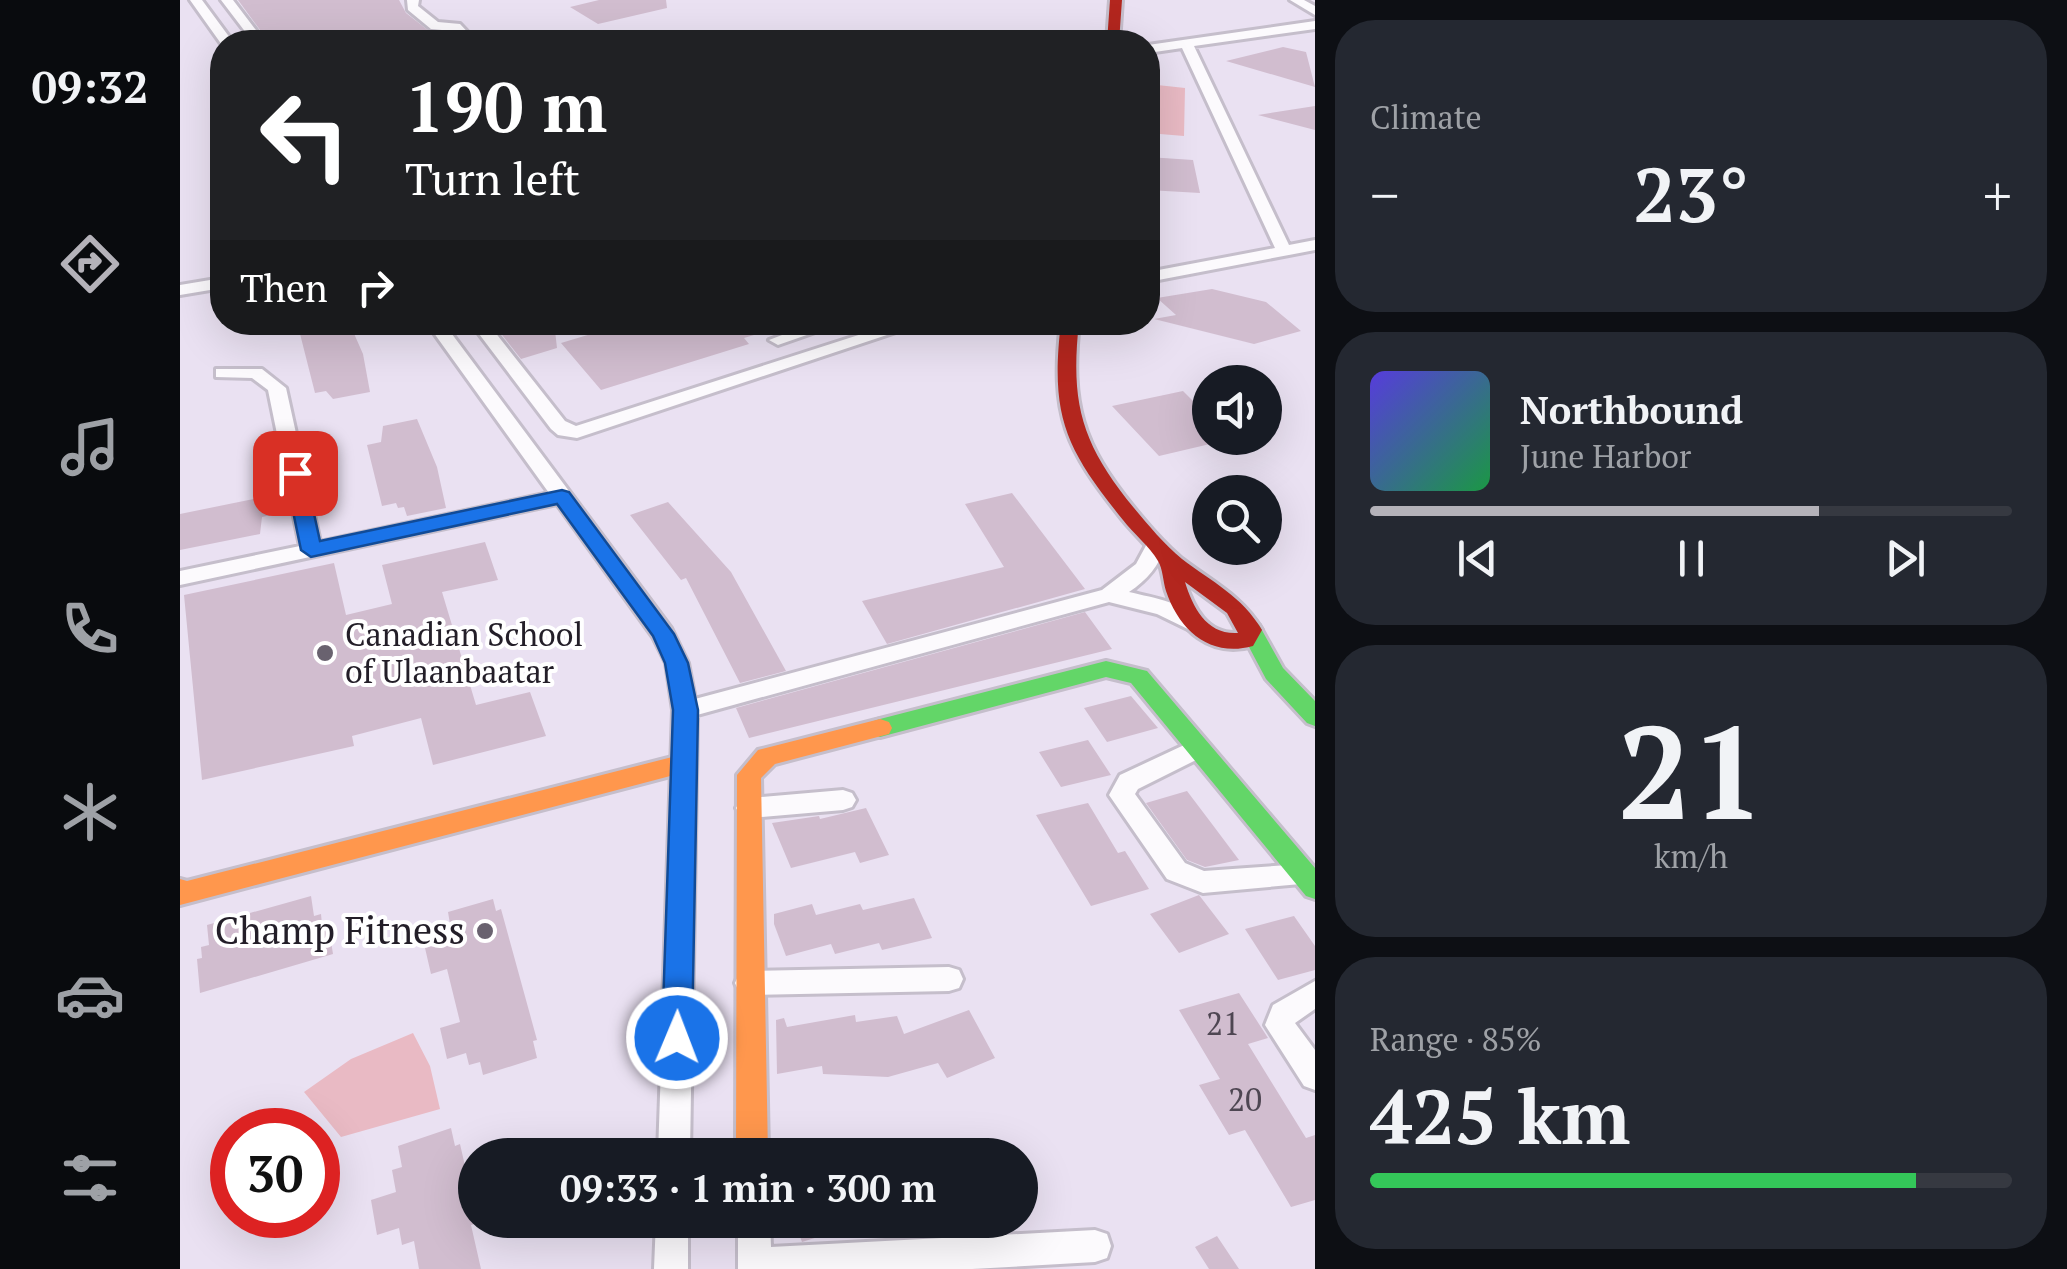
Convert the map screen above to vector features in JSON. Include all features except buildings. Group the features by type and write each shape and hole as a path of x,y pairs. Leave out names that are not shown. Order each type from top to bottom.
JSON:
{"street":[{"path":"196,0 218,30"},
{"path":"227,0 250,30"},
{"path":"413,0 412,7 435,26 459,30"},
{"path":"1114,30 1116,0"},
{"path":"1296,0 1314,12"},
{"path":"1218,38 1236,26 1314,12"},
{"path":"1160,47 1314,25"},
{"path":"1187,44 1284,251"},
{"path":"1160,275 1314,246"},
{"path":"180,290 210,285"},
{"path":"444,335 663,634 677,663 686,710 674,1138"},
{"path":"488,335 566,431 589,430 879,335"},
{"path":"785,335 803,360"},
{"path":"1069,335 1062,404 1072,438 1094,474 1162,552 1244,618 1274,673 1314,717"},
{"path":"222,373 256,372 277,388 311,550"},
{"path":"180,578 562,497"},
{"path":"686,710 1109,595 1139,577 1162,552"},
{"path":"1162,552 1172,586 1204,636 1274,673"},
{"path":"1172,586 1183,578 1204,582"},
{"path":"1109,595 1164,608 1195,625"},
{"path":"1221,644 1245,640 1251,630"},
{"path":"752,1138 750,774 767,757 1106,669 1122,670 1139,677 1309,881"},
{"path":"1197,748 1129,782 1122,795 1176,871 1203,882 1309,881"},
{"path":"180,890 180,894 684,763"},
{"path":"749,808 842,800"},
{"path":"749,983 949,979"},
{"path":"1314,993 1284,1014 1280,1025 1314,1076"},
{"path":"670,1269 671,1238"},
{"path":"754,1238 755,1266 1095,1246"}],"shaded area":[{"path":"1160,85 1185,88 1184,136 1160,134"},
{"path":"413,1033 430,1066 440,1109 341,1137 340,1108 317,1108 304,1092 351,1059"}],"traffic: fast":[{"path":"1251,630 1274,673 1315,717"},
{"path":"880,728 1106,669 1139,677 1315,888"}],"traffic: slow":[{"path":"752,1138 749,775 767,757 880,728"},
{"path":"180,890 180,894 684,763"}],"traffic: jam":[{"path":"1114,30 1116,0"},
{"path":"1069,335 1067,401 1071,422 1090,463 1157,548 1244,618 1251,630 1245,640 1213,638 1201,630 1183,606 1169,559"}],"place":[{"name":"Canadian School of Ulaanbaatar","path":"325,653"},
{"name":"Champ Fitness","path":"485,931"}],"route":[{"path":"295,473 311,550 562,497 663,634 677,663 686,710 677,1038"}]}
